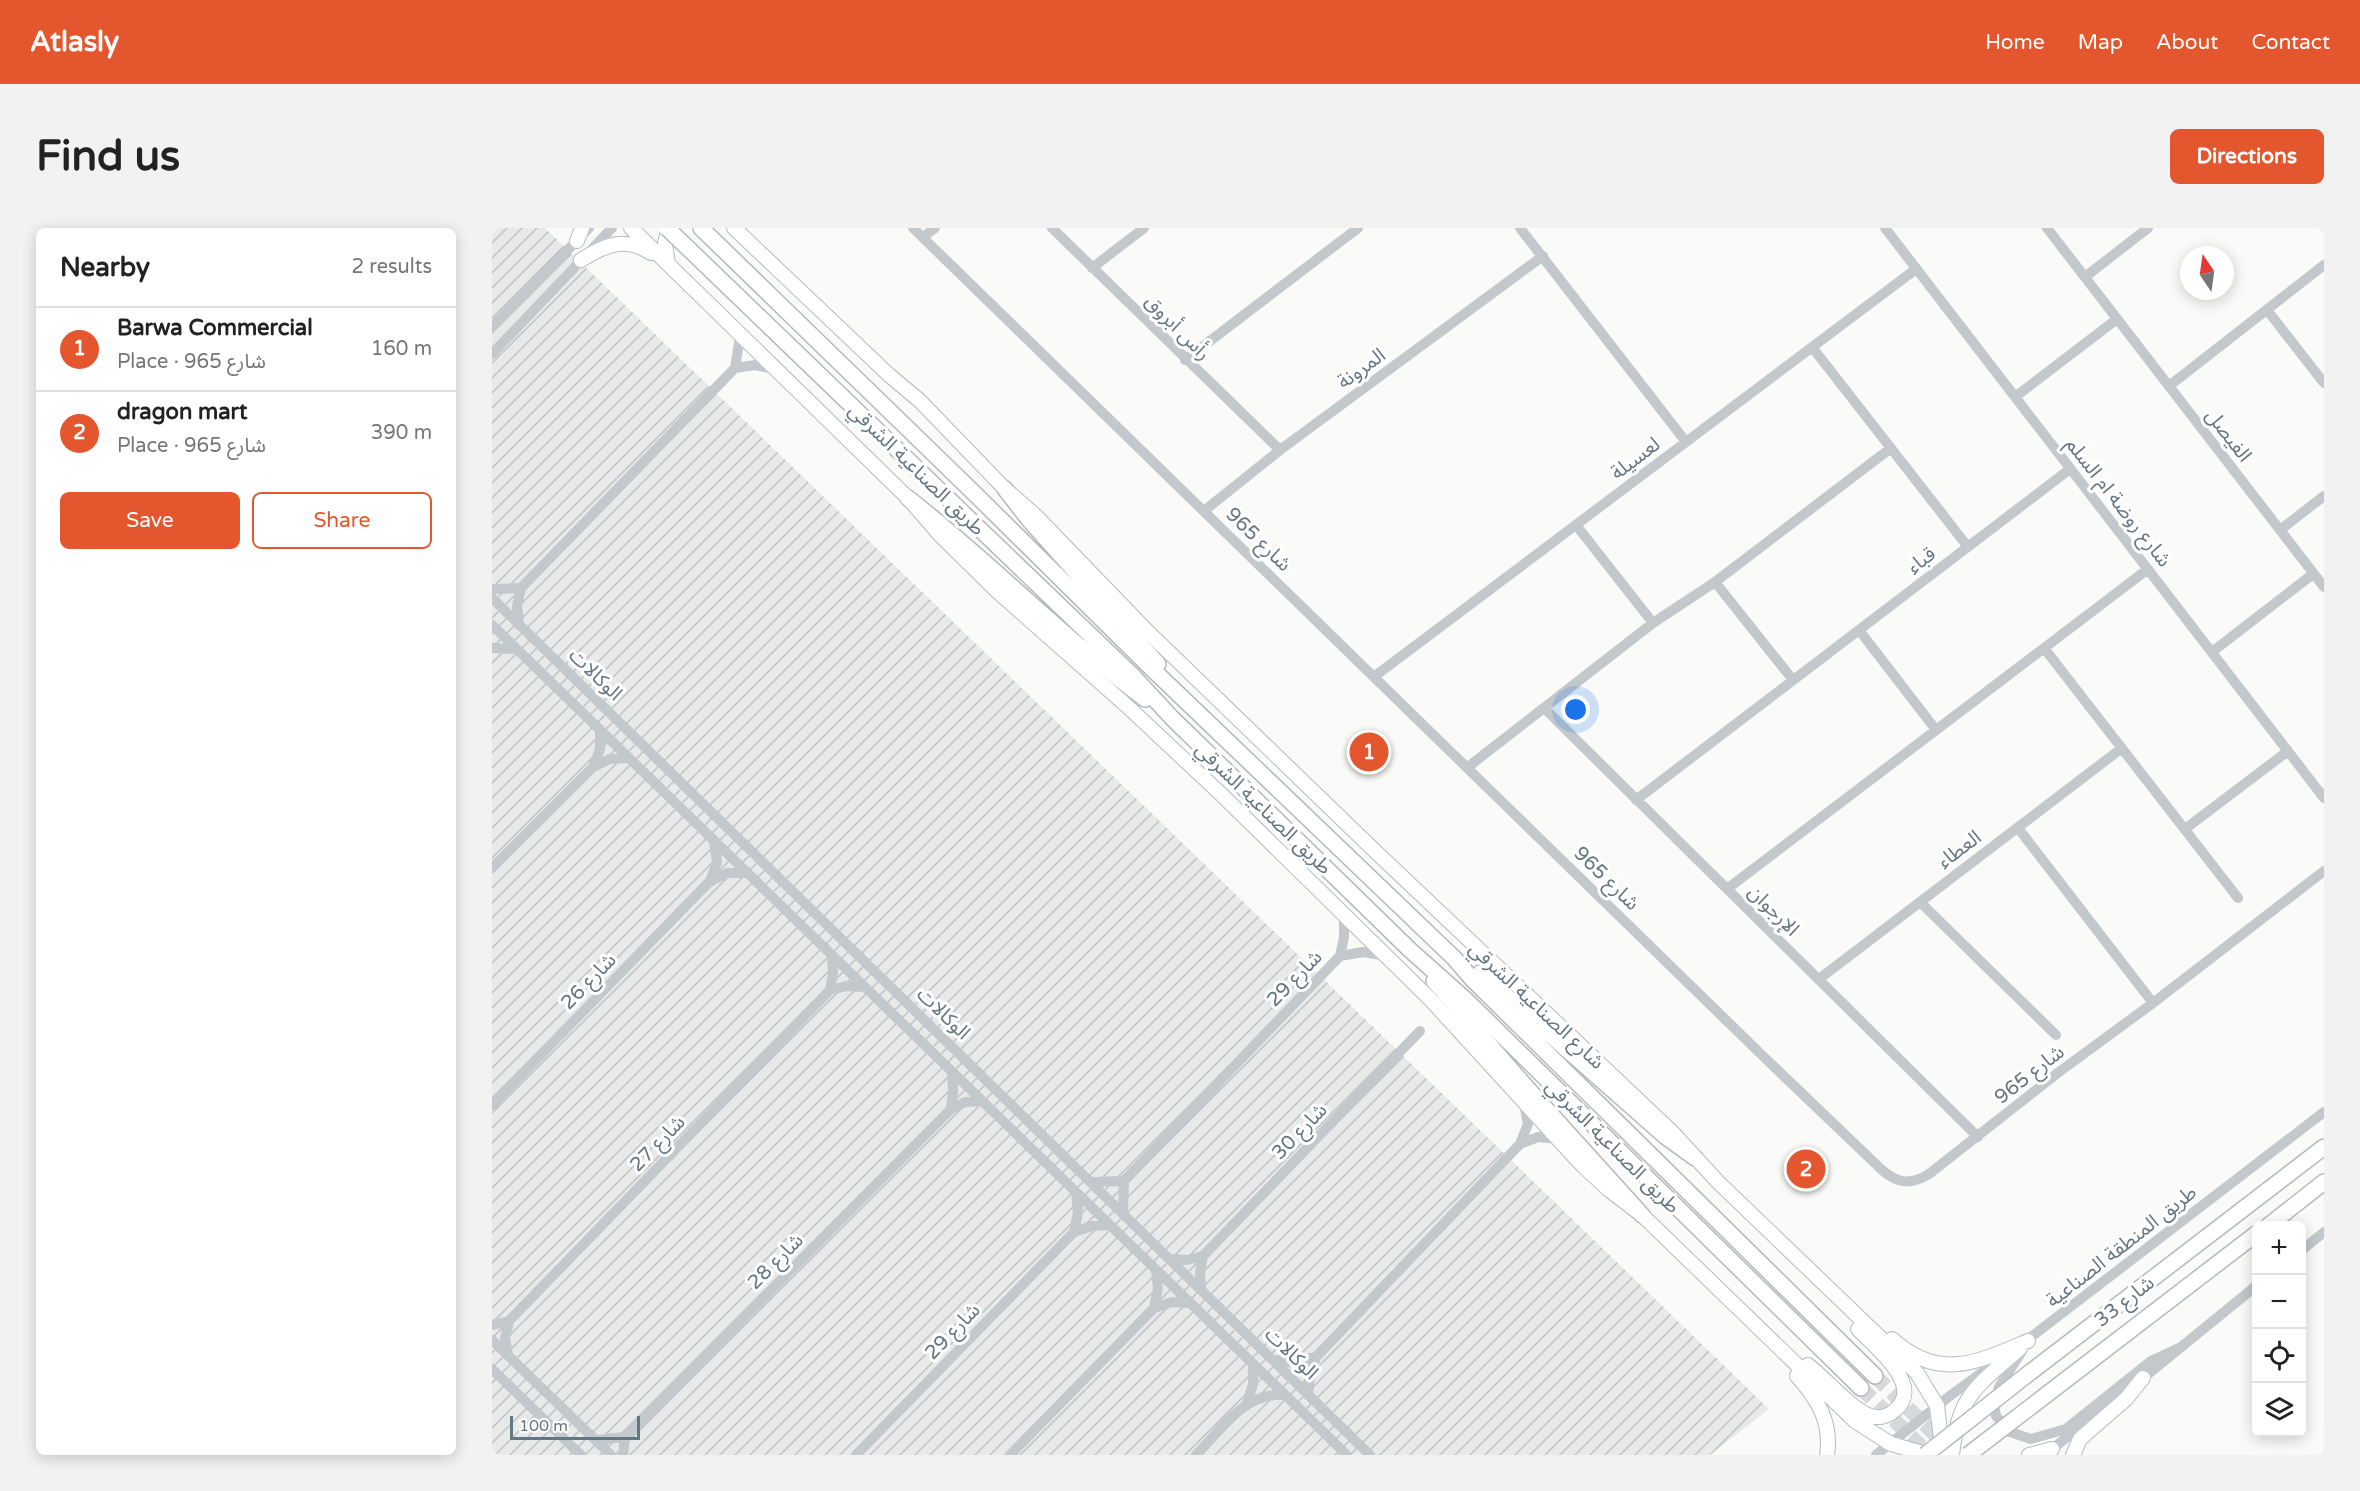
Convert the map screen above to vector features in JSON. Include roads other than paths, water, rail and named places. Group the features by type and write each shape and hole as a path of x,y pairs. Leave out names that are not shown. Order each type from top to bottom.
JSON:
{"highway":[{"name":"طريق الصناعية الشرقي","path":"668,228 1134,677 1172,718 1410,950 1465,999 1861,1388"},
{"name":"طريق الصناعية الشرقي","path":"700,228 1147,664 1455,958 1473,980 1875,1376"},
{"path":"1005,489 1030,521 1154,658 1188,702"},
{"path":"908,498 946,528 1098,662 1172,718"},
{"path":"1410,950 1457,1009 1642,1215"},
{"path":"1455,958 1480,973 1666,1137 1695,1158"},
{"name":"شارع 33","path":"1925,1455 2324,1147"},
{"path":"2274,1221 2324,1182"},
{"name":"شارع 33","path":"1968,1455 2252,1237"}],"main road":[{"name":"طريق الصناعية الشرقي","path":"631,228 908,498 940,535 998,592 1127,706 1223,796 1430,999 1557,1139 1597,1179 1642,1215 1756,1325"},
{"path":"668,228 665,243 668,264"},
{"path":"733,229 889,375 920,401 1005,489"},
{"path":"581,260 599,249 620,243 638,246 668,264"},
{"name":"شارع الصناعية الشرقي","path":"1005,489 1036,516 1148,632 1377,853 1672,1132 1695,1158"},
{"path":"1695,1158 1917,1373 1937,1406 1943,1455"},
{"path":"1813,1274 1857,1306 1910,1353 1934,1363 1949,1365 1972,1363 2028,1341"},
{"path":"1756,1325 1867,1415 1882,1417 1894,1411 1902,1402 1904,1395 1900,1375 1845,1316 1813,1274"},
{"path":"1756,1325 1855,1421 1891,1444 1930,1455"},
{"path":"1756,1325 1806,1385 1821,1409 1828,1431 1827,1455"},
{"path":"1952,1455 1959,1416 1971,1393 2028,1341"},
{"path":"2073,1455 2080,1439 2126,1399 2143,1378"},
{"path":"2029,1455 2048,1452"}],"street":[{"path":"492,327 580,234 589,228"},
{"path":"492,354 612,228"},
{"name":"شارع 965","path":"913,228 1888,1176 1902,1182 1920,1179 2324,871"},
{"path":"923,237 935,228"},
{"name":"رأس أبروق","path":"1052,228 1280,450"},
{"path":"1092,268 1144,228"},
{"path":"1185,360 1358,228"},
{"path":"1520,228 1686,442"},
{"name":"شارع روضة ام السلم","path":"1884,228 2324,798"},
{"name":"الفيصل","path":"2047,228 2324,587"},
{"path":"2085,277 2148,228"},
{"name":"المرونة","path":"1204,511 1280,450 1543,256"},
{"path":"2169,386 2324,265"},
{"name":"لعسيلة","path":"1375,676 1916,268"},
{"path":"2267,310 2324,384"},
{"path":"2015,397 2117,319"},
{"path":"519,625 517,606 521,588 735,368 740,336"},
{"path":"1812,346 1968,547"},
{"path":"735,368 755,365 774,369"},
{"path":"1468,767 1653,623 1715,582 1891,448"},
{"name":"قباء","path":"1636,800 2070,469"},
{"path":"2280,530 2324,495"},
{"path":"1576,525 1653,623"},
{"path":"1727,889 2148,569"},
{"path":"2212,652 2313,574"},
{"path":"1715,582 1793,680"},
{"path":"492,590 521,588"},
{"name":"الوكالات","path":"492,598 1370,1455"},
{"name":"الوكالات","path":"492,625 1346,1454"},
{"path":"1859,630 1936,730"},
{"path":"492,648 516,649"},
{"path":"2044,648 2238,898"},
{"name":"الإرجوان","path":"1544,708 1978,1137"},
{"path":"593,767 600,749 600,730"},
{"name":"العطاء","path":"1819,979 2122,748"},
{"path":"2185,829 2288,751"},
{"path":"492,868 593,767 610,759 628,758"},
{"path":"2018,828 2153,1003"},
{"path":"710,882 717,862 714,841"},
{"name":"شارع 26","path":"492,1105 710,882 727,873 747,873"},
{"path":"1920,902 2056,1035"},
{"name":"شارع 29","path":"1124,1181 1340,956 1344,937 1344,916"},
{"name":"شارع 29","path":"1340,956 1363,952 1387,956"},
{"path":"832,956 833,973 830,990 847,986 864,987"},
{"name":"شارع 27","path":"509,1321 830,990"},
{"name":"شارع 30","path":"1203,1256 1420,1031"},
{"path":"951,1109 952,1072"},
{"name":"شارع 28","path":"625,1437 951,1109 965,1102 981,1101"},
{"path":"1308,1395 1310,1375 1316,1356 1520,1144 1528,1124 1524,1103"},
{"name":"طريق المنطقة الصناعية","path":"1937,1406 1987,1368 2028,1341 2324,1112"},
{"path":"1520,1144 1538,1137 1557,1139"},
{"path":"1092,1182 1124,1181 1123,1213"},
{"path":"1076,1192 1078,1212 1074,1232 1092,1226 1110,1225"},
{"name":"شارع 29","path":"856,1455 1074,1232"},
{"path":"2306,1246 2324,1232"},
{"path":"1170,1258 1187,1260 1203,1256 1200,1272 1201,1289"},
{"path":"1154,1308 1158,1289 1156,1270"},
{"path":"2048,1452 2252,1289"},
{"path":"1010,1455 1154,1308 1172,1302 1190,1303"},
{"path":"492,1325 509,1321 505,1338 508,1355"},
{"path":"492,1340 611,1455"},
{"path":"2028,1341 1999,1387 1994,1405 1996,1416 2010,1432 2031,1439 2066,1429 2151,1360 2181,1347"},
{"path":"1274,1360 1295,1361 1316,1356"},
{"path":"1247,1403 1253,1384 1253,1364"},
{"path":"492,1369 581,1455"},
{"path":"1196,1455 1247,1403 1265,1395 1285,1395"},
{"path":"1876,1455 1937,1406"},
{"path":"596,1440 625,1437 623,1455"}],"tunnel":[{"path":"1875,1376 1948,1447"},
{"path":"1861,1388 1930,1455"}],"place":[{"name":"Barwa Commercial","path":"1369,752"},
{"name":"dragon mart","path":"1806,1169"}]}
